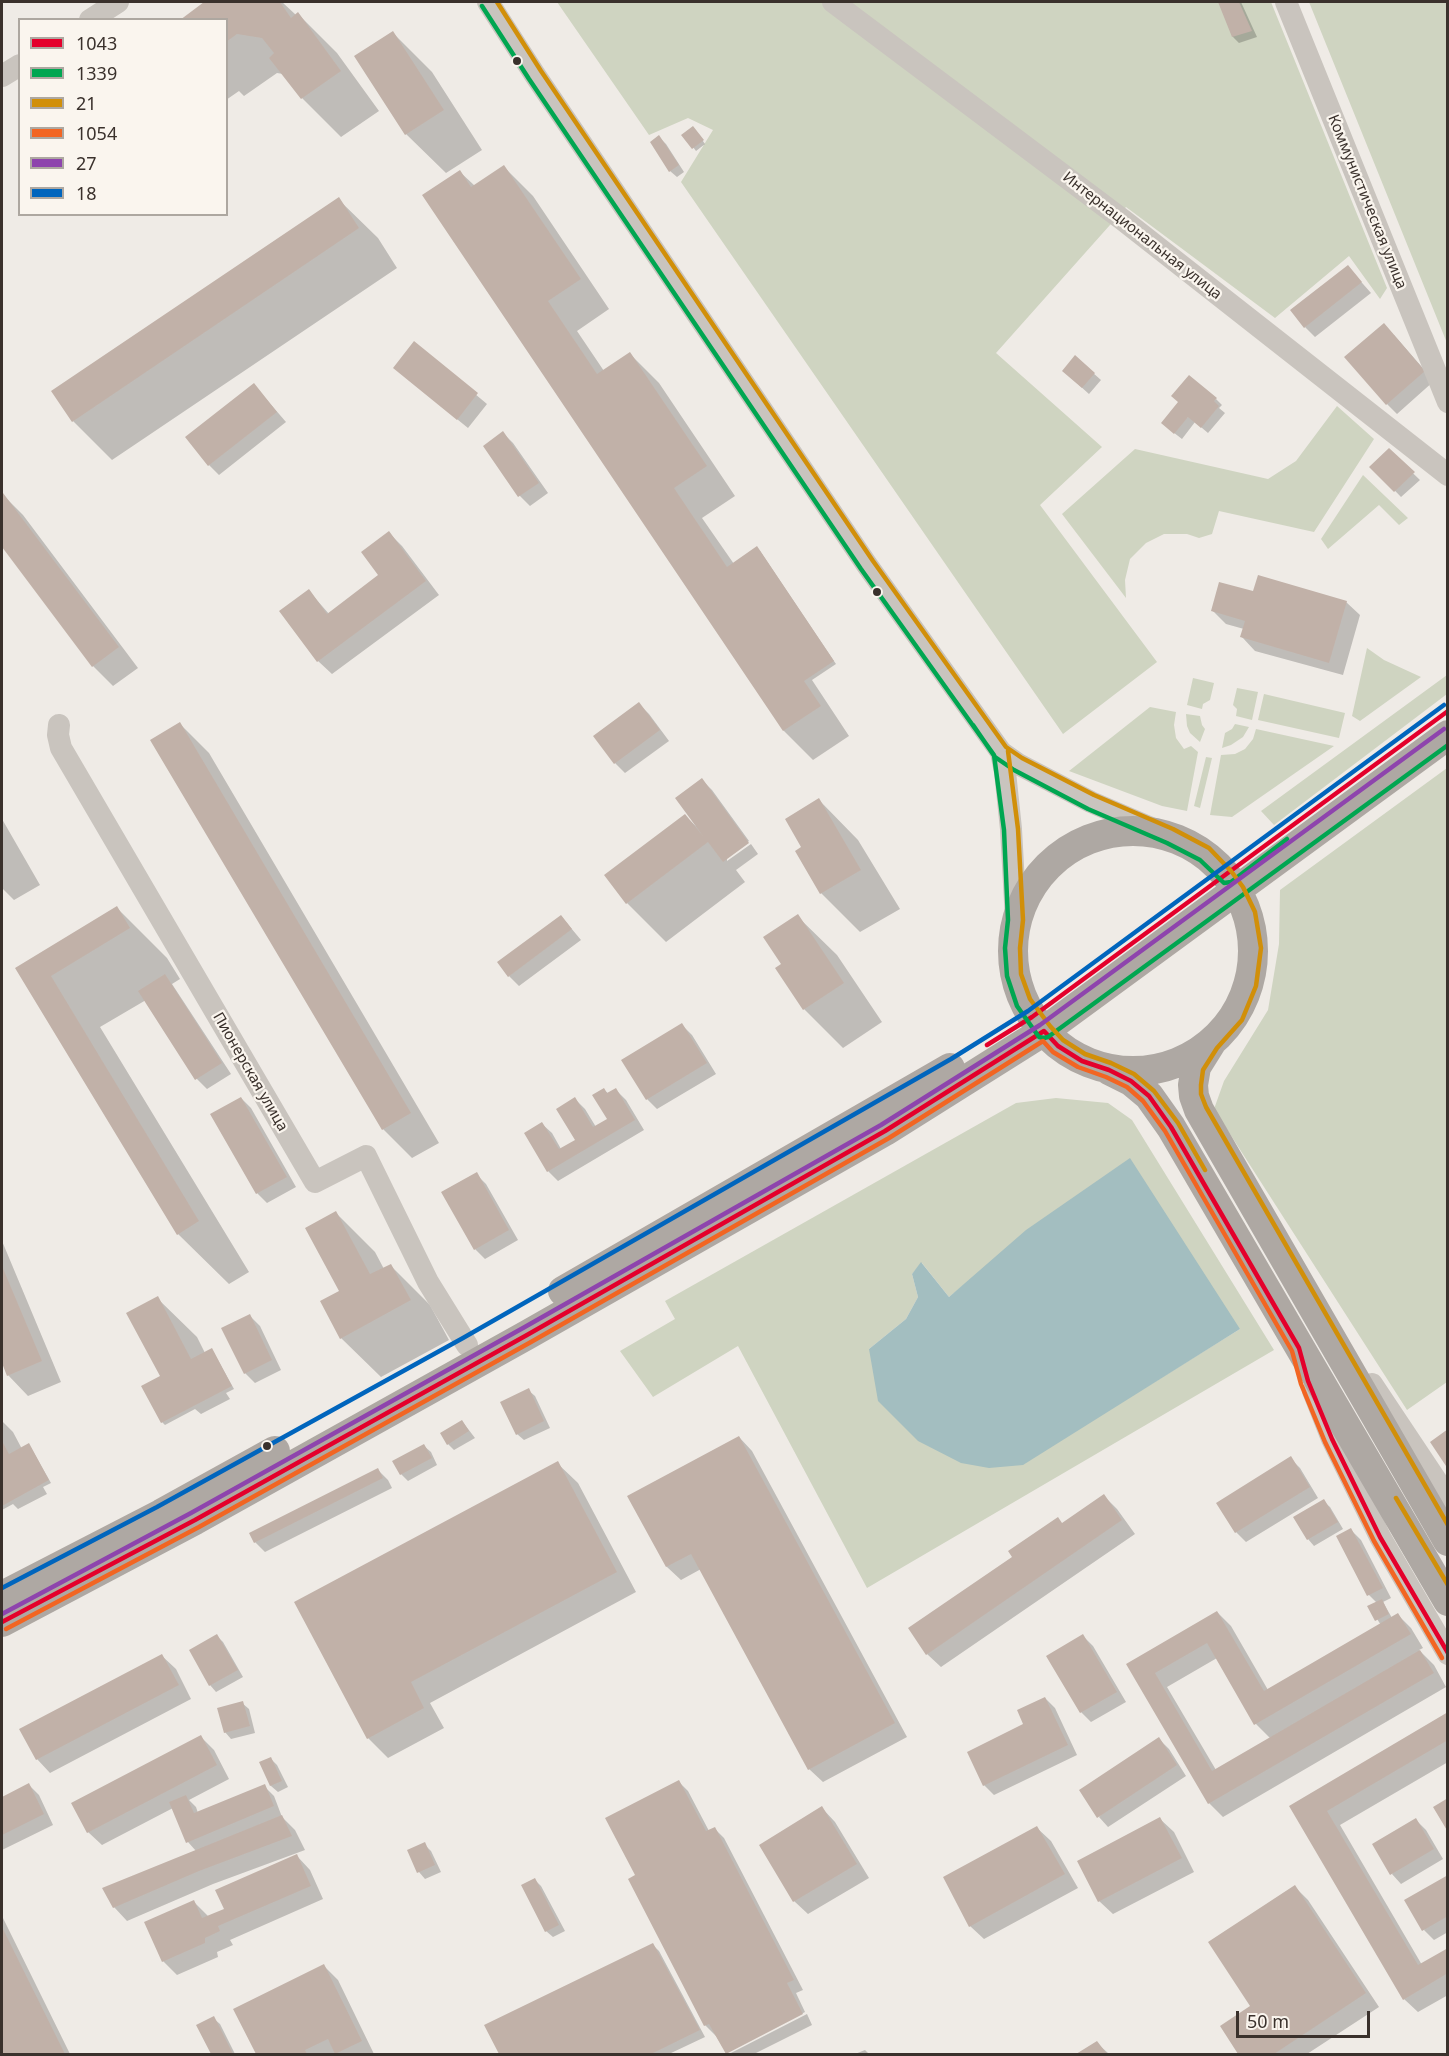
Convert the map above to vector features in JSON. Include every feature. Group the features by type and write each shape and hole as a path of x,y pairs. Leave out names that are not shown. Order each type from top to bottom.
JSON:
{"main road":[{"path":"1232,883 1448,711"},
{"path":"2,1622 195,1520 579,1306 885,1131 1038,1024 1232,883 1448,735"},
{"path":"1448,1541 1199,1110 1194,1096 1192,1085 1196,1067 1211,1043 1235,1016 1249,984 1254,949 1248,914 1232,883 1205,854 1170,836 1138,830 1106,833 1075,845 1049,864 1028,890 1016,920 1012,948 1014,975 1023,1002 1038,1024 1058,1046 1082,1061 1109,1070 1131,1081 1149,1096 1171,1127 1448,1601"},
{"path":"2,1596 161,1514 467,1345 955,1065 1038,1024"},
{"path":"1109,1070 1136,1072 1163,1068 1189,1058 1211,1043"}],"street":[{"path":"93,18 118,2"},
{"path":"488,2 867,566 1001,752 1018,764 1091,802 1170,836"},
{"name":"Интернациональная улица","path":"833,2 1123,220 1448,475"},
{"name":"Коммунистическая улица","path":"1286,2 1448,402"},
{"path":"2,76 18,66"},
{"name":"Пионерская улица","path":"59,725 57,735 61,748 315,1182 366,1156 428,1282 467,1345"},
{"path":"1001,752 1011,829 1016,920"},
{"path":"1245,1255 1255,1243 1262,1240 1281,1240 1290,1248 1366,1376"},
{"path":"1307,1295 1366,1376 1448,1498"},
{"path":"1328,1332 1318,1324 1306,1325 1298,1335 1308,1381 1332,1439 1380,1537 1448,1654"}],"green space":[{"path":"557,2 1271,2 1387,288 1380,299 1349,256 1275,318 1126,207 996,353 1102,447 1040,505 1157,662 1063,734 681,182 713,130 688,118 649,135"},
{"path":"1309,2 1447,2 1447,343"},
{"path":"1337,406 1374,439 1314,532 1219,511 1212,534 1199,538 1187,534 1164,534 1146,543 1130,559 1125,580 1126,598 1062,514 1135,449 1268,479 1296,461"},
{"path":"1363,475 1408,518 1399,525 1379,505 1328,549 1321,539"},
{"path":"1367,648 1384,660 1421,677 1360,721 1352,716"},
{"path":"1447,675 1447,694 1274,825 1261,811"},
{"path":"1193,678 1214,683 1210,700 1203,704 1202,709 1187,705"},
{"path":"1237,688 1258,692 1252,720 1236,716 1237,709 1233,705"},
{"path":"1264,694 1345,713 1339,738 1258,720"},
{"path":"1150,707 1176,712 1174,725 1176,738 1184,749 1191,746 1198,752 1187,811 1162,806 1069,771"},
{"path":"1186,714 1200,716 1205,729 1200,742 1190,733"},
{"path":"1235,724 1249,727 1243,737 1222,748 1225,733"},
{"path":"1256,729 1334,746 1232,817 1210,815 1221,755 1235,754 1245,749 1253,739"},
{"path":"1206,757 1212,758 1200,808 1194,806"},
{"path":"1447,768 1447,1382 1407,1410 1214,1109 1224,1081 1268,1010 1279,944 1280,890"},
{"path":"1056,1098 1108,1103 1132,1120 1274,1350 867,1588 738,1346 653,1397 620,1351 675,1319 665,1301 1016,1103","holes":["922,1263 949,1297 985,1268 1240,1329 1143,1389 869,1349 906,1319 918,1297 912,1274"]}],"water":[{"path":"1130,1158 1240,1329 1023,1465 989,1468 961,1463 918,1441 878,1401 869,1349 906,1319 918,1297 912,1274 921,1262 949,1297 1026,1230"}],"building":[{"path":"204,2 280,2 291,18 298,12 341,71 301,99 269,58 274,53 262,38 237,34 228,41 228,18 183,18"},
{"path":"1218,2 1239,2 1252,31 1232,37"},
{"path":"393,31 444,110 405,135 354,56"},
{"path":"693,126 704,140 692,149 681,135"},
{"path":"659,135 679,165 669,172 650,142"},
{"path":"504,165 581,279 548,301 597,374 630,352 707,466 674,488 727,567 757,546 834,661 804,681 821,706 783,731 422,195 460,170 471,187"},
{"path":"339,197 359,228 72,422 51,391"},
{"path":"1348,265 1362,282 1304,328 1290,310"},
{"path":"1384,323 1425,371 1386,405 1344,357"},
{"path":"414,341 478,393 457,420 393,368"},
{"path":"1075,355 1095,373 1082,388 1062,371"},
{"path":"1189,375 1217,398 1214,401 1219,406 1201,428 1188,417 1174,434 1161,423 1178,402 1171,396"},
{"path":"254,383 277,412 208,466 185,437"},
{"path":"503,431 539,483 518,497 483,446"},
{"path":"1389,448 1415,472 1394,492 1369,467"},
{"path":"3,493 119,647 92,667 2,547"},
{"path":"389,531 426,581 317,662 279,611 309,589 327,614 378,575 361,552"},
{"path":"1258,575 1347,601 1329,663 1240,637 1245,621 1211,611 1219,582 1253,591"},
{"path":"639,702 660,730 614,764 593,736"},
{"path":"180,722 411,1113 382,1130 150,740"},
{"path":"702,778 749,843 723,862 708,842 626,904 604,875 685,814 703,836 675,798"},
{"path":"819,798 861,870 820,894 795,851 801,847 785,819"},
{"path":"117,906 130,928 51,976 199,1221 177,1235 15,968"},
{"path":"798,914 844,983 803,1010 775,968 781,964 763,937"},
{"path":"561,915 572,929 508,977 497,962"},
{"path":"165,974 222,1063 195,1080 138,991"},
{"path":"682,1023 707,1063 646,1100 621,1060"},
{"path":"604,1088 607,1093 616,1088 635,1120 547,1172 524,1133 542,1122 559,1149 575,1140 556,1109 575,1097 593,1127 607,1119 592,1095"},
{"path":"241,1097 287,1177 256,1194 210,1114"},
{"path":"477,1172 509,1230 474,1250 441,1192"},
{"path":"336,1211 370,1274 391,1264 411,1300 340,1339 320,1301 339,1291 305,1228"},
{"path":"2,1266 42,1361 7,1376 2,1363"},
{"path":"158,1296 191,1359 212,1348 232,1386 161,1423 141,1386 160,1376 126,1313"},
{"path":"250,1314 272,1360 244,1374 221,1328"},
{"path":"529,1388 544,1421 516,1435 500,1402"},
{"path":"462,1420 469,1431 447,1445 440,1433"},
{"path":"1448,1429 1448,1469 1430,1442"},
{"path":"739,1436 895,1723 808,1770 691,1554 666,1567 627,1496"},
{"path":"2,1441 9,1454 29,1443 49,1480 2,1506"},
{"path":"424,1444 432,1458 400,1475 392,1461"},
{"path":"1291,1456 1310,1487 1235,1533 1216,1503"},
{"path":"558,1461 617,1572 411,1682 424,1708 367,1739 294,1602"},
{"path":"378,1468 383,1478 254,1543 249,1533"},
{"path":"1104,1494 1122,1520 926,1655 908,1628 1012,1557 1008,1551 1058,1517 1062,1523"},
{"path":"1324,1499 1338,1522 1307,1540 1293,1517"},
{"path":"1351,1528 1383,1588 1367,1596 1336,1536"},
{"path":"1382,1599 1389,1614 1375,1621 1367,1606"},
{"path":"1217,1611 1264,1691 1398,1613 1411,1634 1254,1725 1207,1643 1155,1673 1212,1771 1420,1650 1434,1673 1208,1804 1126,1664"},
{"path":"217,1634 238,1670 209,1686 189,1650"},
{"path":"1083,1634 1117,1692 1080,1713 1046,1656"},
{"path":"162,1654 179,1685 36,1760 19,1729"},
{"path":"1045,1697 1068,1745 983,1786 967,1752 1023,1724 1017,1710"},
{"path":"243,1701 250,1726 224,1733 217,1708"},
{"path":"1448,1712 1448,1740 1327,1811 1418,1965 1448,1948 1448,1973 1403,2000 1289,1806"},
{"path":"201,1735 217,1765 87,1833 71,1803"},
{"path":"1159,1737 1177,1765 1097,1818 1079,1790"},
{"path":"271,1757 282,1781 270,1786 259,1762"},
{"path":"679,1780 706,1831 715,1827 794,1980 787,1983 803,2014 726,2054 709,2024 704,2026 628,1879 635,1875 605,1818"},
{"path":"29,1783 44,1814 2,1835 2,1797"},
{"path":"265,1784 274,1806 186,1843 169,1802 186,1795 194,1813"},
{"path":"1448,1798 1448,1832 1433,1807"},
{"path":"822,1806 857,1864 793,1902 759,1845"},
{"path":"282,1815 292,1836 199,1871 113,1908 102,1888"},
{"path":"1160,1817 1182,1858 1098,1902 1077,1861"},
{"path":"1416,1818 1434,1849 1390,1875 1372,1844"},
{"path":"1037,1826 1065,1874 969,1927 943,1877"},
{"path":"425,1842 435,1865 417,1873 407,1850"},
{"path":"297,1854 311,1886 218,1926 220,1931 205,1938 205,1943 162,1962 144,1922 194,1900 202,1918 224,1909 215,1890"},
{"path":"1448,1875 1448,1916 1422,1931 1404,1900"},
{"path":"535,1878 559,1925 545,1932 521,1885"},
{"path":"1295,1885 1366,1993 1274,2054 1238,2054 1220,2026 1250,2006 1208,1942"},
{"path":"2,1927 65,2054 2,2054"},
{"path":"653,1943 700,2030 651,2054 499,2054 484,2025"},
{"path":"324,1964 362,2041 335,2054 328,2039 305,2050 307,2054 256,2054 233,2009"},
{"path":"214,2016 233,2054 211,2054 196,2025"},
{"path":"1097,2041 1107,2054 1076,2054"}],"transit line":[{"name":"21","path":"497,2 541,71 873,561 1006,747 1022,758 1094,795 1173,829 1209,848 1243,887 1255,912 1261,948 1256,986 1242,1020 1217,1048 1203,1070 1201,1094 1206,1107 1448,1525"},
{"name":"1339","path":"482,6 861,569 994,755 1004,830 1008,920 1005,948 1007,976 1017,1006 1039,1037 1048,1037 1448,745"},
{"name":"18","path":"2,1588 157,1507 463,1338 951,1059 1028,1011 1444,705"},
{"name":"1043","path":"987,1045 1032,1017 1448,711"},
{"name":"1339","path":"973,725 995,757 1014,770 1088,809 1200,860 1224,883 1231,882 1287,839"},
{"name":"27","path":"2,1614 191,1513 881,1125 1040,1025 1444,729"},
{"name":"21","path":"1008,751 1018,829 1023,920 1020,948 1021,974 1030,999 1063,1040 1085,1054 1134,1074 1154,1091 1178,1123 1205,1170"},
{"name":"1043","path":"2,1622 195,1520 527,1335 885,1131 1044,1031 1058,1046 1082,1061 1109,1070 1131,1081 1149,1096 1171,1127 1299,1348 1308,1381 1332,1439 1380,1537 1448,1653"},
{"name":"1054","path":"6,1629 199,1527 531,1342 889,1138 1043,1041 1053,1052 1078,1067 1127,1087 1143,1101 1165,1131 1292,1351 1301,1384 1325,1442 1374,1541 1442,1658"},
{"name":"21","path":"1396,1498 1448,1585"}]}
